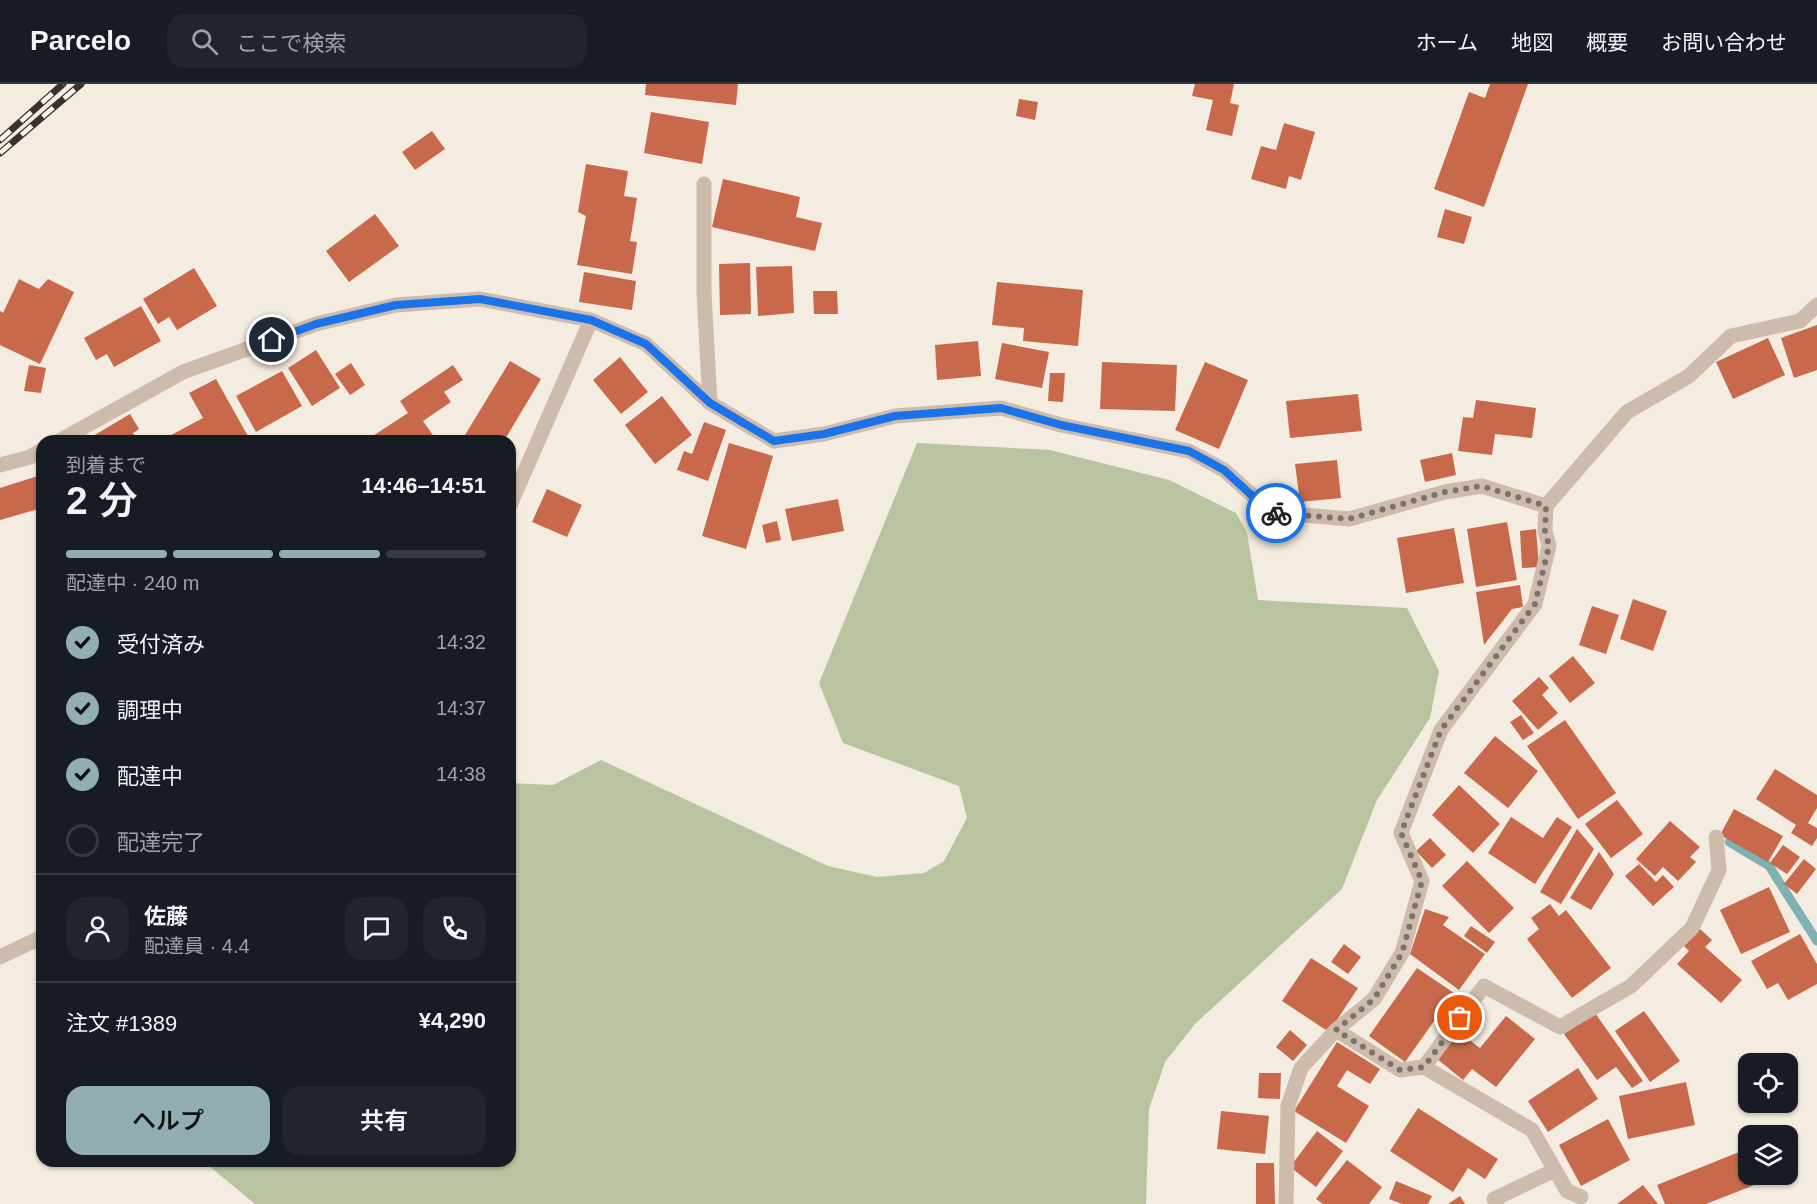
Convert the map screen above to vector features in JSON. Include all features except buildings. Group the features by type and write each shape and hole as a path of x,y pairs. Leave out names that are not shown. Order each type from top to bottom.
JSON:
{"street":[{"path":"704,184 704,293 710,403"},
{"path":"70,435 183,372 316,324 396,305 480,299 591,320 646,344 710,403 774,441 824,434 895,416 1001,408 1061,425 1189,451 1224,470 1270,512 1349,519 1445,492 1482,486 1546,506"},
{"path":"1286,1204 1288,1106 1301,1068 1336,1030 1374,999 1402,953 1422,881 1401,833 1441,730 1535,604 1549,546 1545,531 1546,506 1627,412 1689,376 1731,336 1800,321 1817,305"},
{"path":"516,491 591,320"},
{"path":"0,465 36,454"},
{"path":"1424,1067 1484,986 1560,1027 1630,986 1692,928 1719,870 1716,837"},
{"path":"0,957 36,940"},
{"path":"1336,1030 1400,1070 1424,1067 1532,1131 1567,1191 1581,1197"},
{"path":"1497,1204 1494,1199 1555,1170"}],"green space":[{"path":"917,443 1050,450 1169,480 1236,513 1247,533 1258,600 1407,608 1439,671 1430,718 1377,800 1342,889 1195,1024 1165,1062 1149,1109 1146,1204 255,1204 210,1167 516,1167 516,783 553,785 601,760 828,866 877,877 924,873 944,861 967,818 959,786 843,743 819,683"}],"waterway":[{"path":"1729,842 1769,866 1817,941"}],"railway":[{"path":"0,140 63,84"},
{"path":"0,153 81,84"}],"way so far":[{"path":"1276,513 1349,519 1445,492 1482,486 1546,506 1545,531 1549,546 1535,604 1441,730 1401,833 1422,881 1402,953 1374,999 1336,1030 1400,1070 1424,1067 1460,1018"}],"route":[{"path":"272,340 316,324 396,305 480,299 591,320 646,344 710,403 774,441 824,434 895,416 1001,408 1061,425 1189,451 1224,470 1270,512 1276,513"}]}
